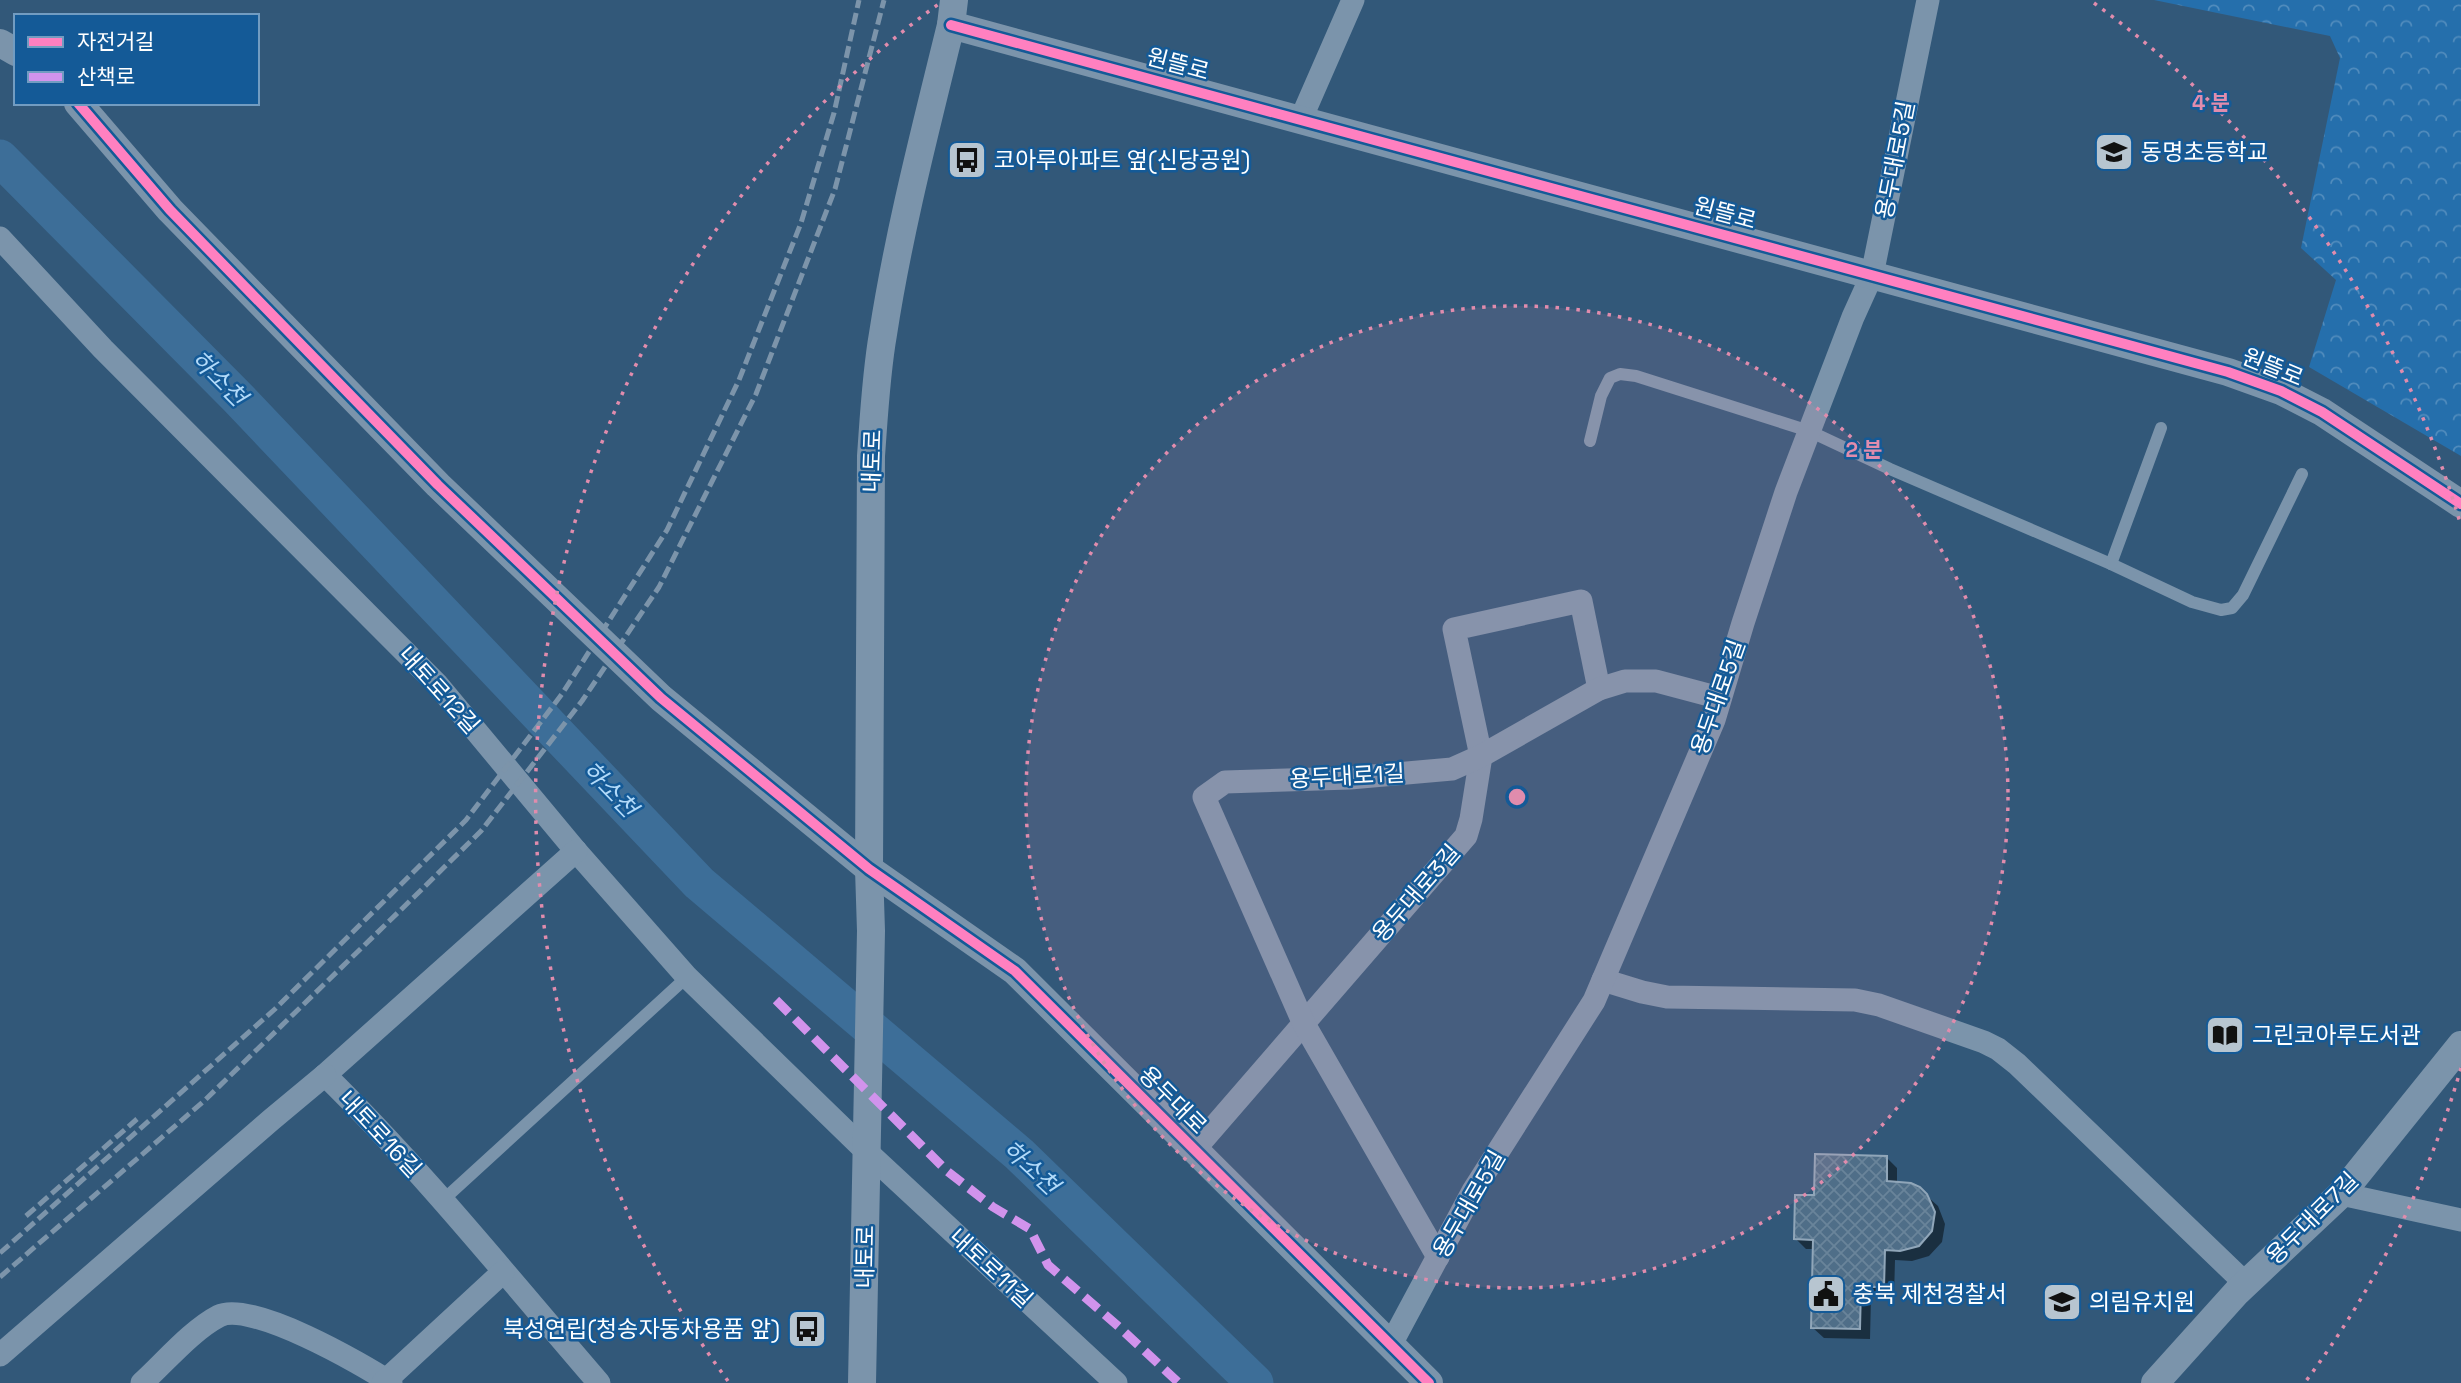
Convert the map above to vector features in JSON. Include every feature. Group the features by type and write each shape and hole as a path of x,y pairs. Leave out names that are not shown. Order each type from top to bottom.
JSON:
{"street":[{"path":"1301,119 1353,0"},
{"name":"용두대로5길","path":"1390,1346 1473,1191 1594,1001 1714,720 1786,492 1872,275 1928,0"},
{"name":"원뜰로","path":"953,12 1301,119 2185,358 2281,391 2334,419 2461,504"},
{"name":"내토로","path":"862,1383 871,931 871,456 875,388 883,332 910,195 953,12"},
{"name":"용두대로","path":"80,105 170,210 438,485 661,698 869,869 1015,971 1429,1383"},
{"name":"내토로12길","path":"0,238 103,349 437,684 576,851 687,977 867,1142"},
{"name":"용두대로3길","path":"1194,1150 1466,836 1481,756 1454,629 1581,601 1599,689"},
{"name":"용두대로1길","path":"1304,1024 1204,797 1225,782 1350,778 1452,769 1481,756 1599,689 1625,681 1656,681 1720,698"},
{"name":"내토로16길","path":"576,851 325,1075 356,1105 442,1201 599,1383"},
{"path":"1603,980 1667,997 1855,1000 1879,1005 1984,1042 1998,1049 2017,1065 2246,1284"},
{"path":"1304,1024 1438,1257"},
{"name":"용두대로7길","path":"2155,1383 2246,1284 2342,1194 2461,1045"},
{"path":"0,1355 325,1075"},
{"name":"내토로11길","path":"867,1142 1116,1383"},
{"path":"2342,1194 2461,1220"},
{"path":"142,1383 203,1326 221,1315 234,1312 275,1323 310,1338 387,1382 503,1272"}],"lane":[{"path":"1590,441 1601,396 1610,378 1620,374 1636,376 1809,431 2192,602 2221,610 2232,608 2244,594 2302,474"},
{"path":"2111,564 2161,428"},
{"path":"442,1201 687,977"}],"green space":[{"path":"2154,0 2461,0 2461,456 2309,367 2336,280 2301,248 2340,58 2330,36"}],"building":[{"path":"1815,1154 1887,1156 1887,1181 1911,1183 1920,1187 1927,1194 1935,1212 1932,1231 1919,1246 1900,1251 1885,1250 1884,1287 1861,1287 1860,1329 1811,1328 1813,1240 1794,1239 1795,1195 1814,1195"}],"waterway":[{"name":"하소천","path":"0,158 238,398 699,883 1019,1154 1255,1383"}],"railway":[{"path":"0,1253 275,1009 466,820 562,694 667,530 739,380 801,223 834,113 859,0"},
{"path":"0,1277 204,1101 481,831 582,701 659,587 756,394 835,189 884,0"},
{"path":"26,1216 137,1119"}],"marked path":[{"path":"776,1000 947,1171 993,1207 1030,1229 1048,1265 1179,1383"}],"cycle path":[{"path":"951,25 2228,372 2281,391 2322,412 2461,504"},
{"path":"80,105 170,210 438,485 661,698 869,869 1015,971 1429,1383"}],"place":[{"name":"동명초등학교","path":"2114,152"},
{"name":"코아루아파트 옆(신당공원)","path":"967,160"},
{"name":"그린코아루도서관","path":"2225,1035"},
{"name":"충북 제천경찰서","path":"1826,1294"},
{"name":"의림유치원","path":"2062,1302"},
{"name":"북성연립(청송자동차용품 앞)","path":"807,1329"}]}
